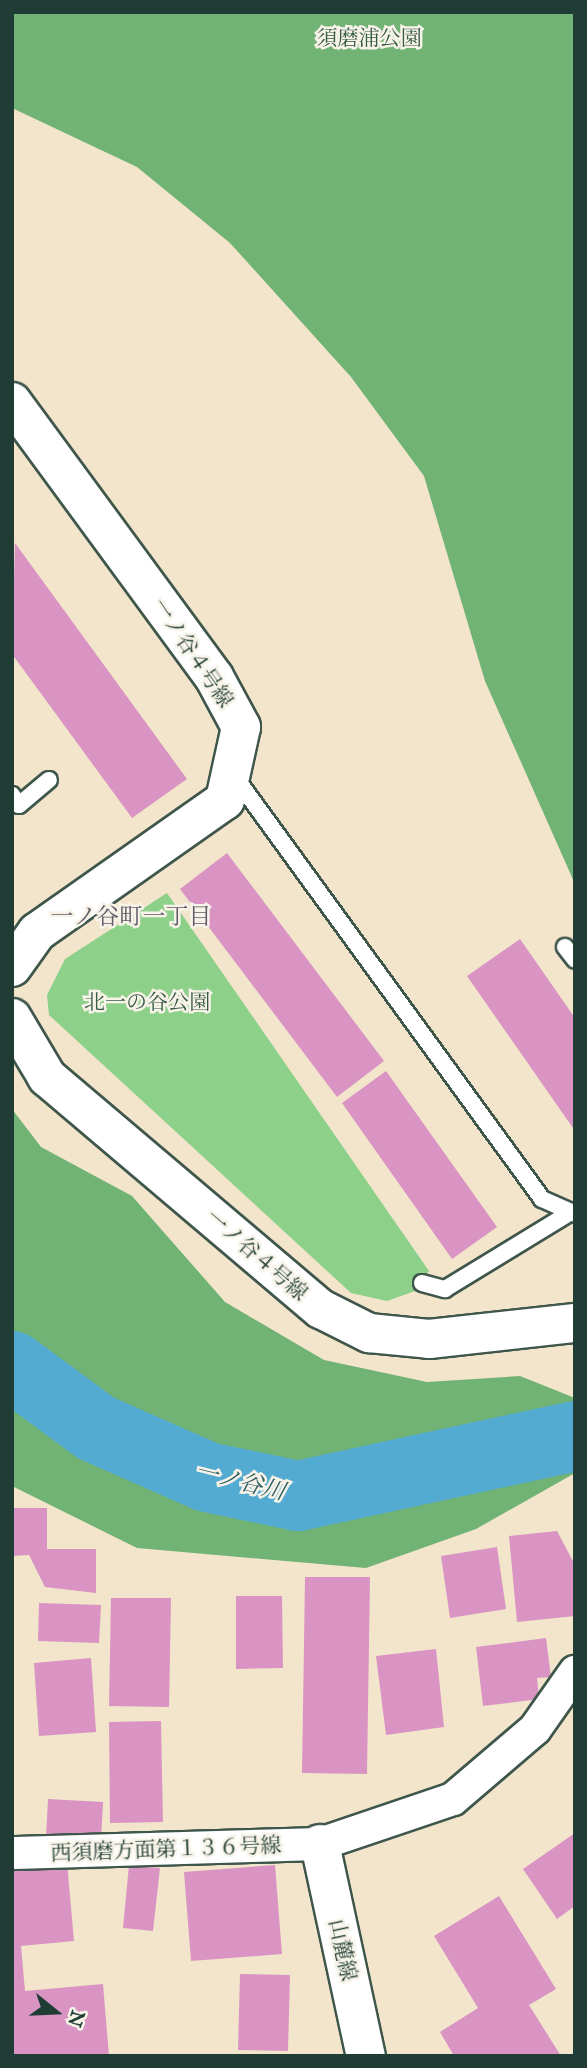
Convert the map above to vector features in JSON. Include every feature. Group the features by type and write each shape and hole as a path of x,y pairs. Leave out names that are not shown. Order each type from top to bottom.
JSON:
{"street":[{"name":"一ノ谷４号線","path":"12,402 214,677 241,727 234,775 225,800 37,932 12,967"},
{"name":"一ノ谷４号線","path":"12,1018 47,1077 321,1309 369,1333 429,1339 575,1323"},
{"name":"西須磨方面第１３６号線","path":"12,1853 320,1844 453,1799 535,1729 575,1672"},
{"name":"山麓線","path":"320,1844 366,2056"}],"lane":[{"path":"234,775 541,1199 571,1215"},
{"path":"12,795 19,805 49,780"},
{"path":"422,1283 445,1289 571,1215"}],"green space":[{"name":"須磨浦公園","path":"12,12 575,12 575,884 485,681 424,476 351,377 230,243 137,167 12,108"},
{"name":"北一の谷公園","path":"167,893 429,1271 415,1291 387,1301 351,1293 49,1015 47,995 65,959"},
{"path":"12,1109 41,1147 132,1196 225,1302 324,1360 427,1382 520,1376 575,1398 575,1473 476,1529 366,1568 137,1548 12,1486"}],"building":[{"path":"15,543 187,779 132,818 12,654"},
{"path":"227,853 384,1061 337,1097 180,889"},
{"path":"520,939 575,1018 575,1131 467,976"},
{"path":"386,1071 497,1227 452,1259 342,1103"},
{"path":"12,1508 47,1508 47,1549 96,1549 96,1593 45,1587 29,1555 12,1556"},
{"path":"557,1531 575,1565 575,1616 517,1622 509,1536"},
{"path":"497,1547 506,1609 450,1618 441,1556"},
{"path":"305,1577 370,1577 367,1774 302,1773"},
{"path":"236,1596 282,1596 283,1668 236,1669"},
{"path":"111,1598 171,1598 169,1707 109,1706"},
{"path":"39,1603 101,1605 99,1643 38,1641"},
{"path":"546,1638 551,1677 537,1678 539,1699 483,1706 476,1647"},
{"path":"436,1649 444,1727 386,1735 376,1656"},
{"path":"91,1658 96,1732 39,1736 34,1663"},
{"path":"161,1721 163,1822 110,1823 109,1722"},
{"path":"48,1799 103,1802 101,1840 46,1837"},
{"path":"575,1833 575,1906 557,1919 523,1869"},
{"path":"67,1862 74,1941 21,1946 25,1991 103,1984 109,2056 12,2056 12,1867"},
{"path":"129,1865 160,1868 153,1931 123,1928"},
{"path":"275,1865 282,1954 191,1961 184,1872"},
{"path":"499,1896 556,1989 529,2005 561,2056 454,2056 440,2032 478,2008 434,1936"},
{"path":"240,1974 290,1975 288,2051 238,2050"}],"waterway":[{"name":"一ノ谷川","path":"12,1366 96,1428 207,1477 298,1496 575,1436"}],"district":[{"name":"一ノ谷町一丁目","path":"131,916"}]}
